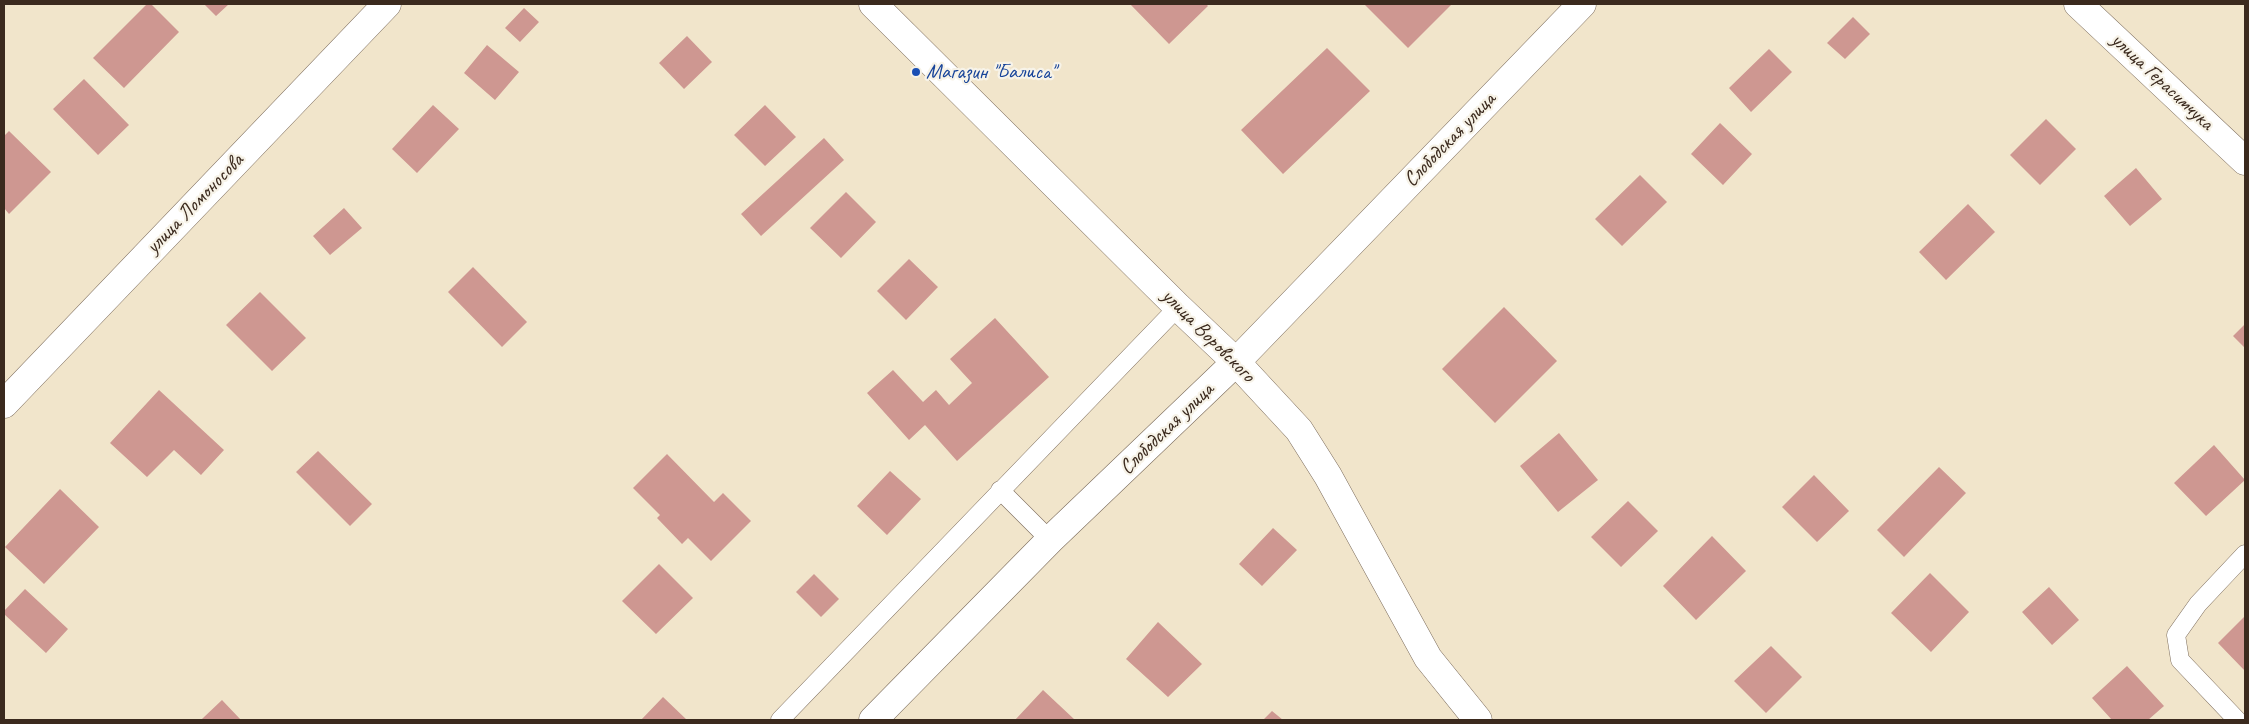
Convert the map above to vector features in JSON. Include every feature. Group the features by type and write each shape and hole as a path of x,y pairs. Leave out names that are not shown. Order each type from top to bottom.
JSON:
{"street":[{"name":"улица Ломоносова","path":"4,404 387,4"},
{"name":"улица Воровского","path":"873,4 1178,307 1236,362 1299,430 1328,476 1428,658 1478,720"},
{"name":"Слободская улица","path":"873,720 1050,540 1236,362 1582,4"},
{"name":"улица Герасимчука","path":"2078,4 2245,161"}],"lane":[{"path":"780,720 1178,307"},
{"path":"1000,490 1050,540"},
{"path":"2237,720 2180,660 2176,635 2198,604 2245,554"}],"building":[{"path":"147,4 151,4 179,32 124,88 93,58"},
{"path":"204,4 229,4 216,16"},
{"path":"1130,4 1206,4 1208,6 1169,44"},
{"path":"1452,4 1408,48 1365,5"},
{"path":"524,8 539,22 520,42 505,28"},
{"path":"1853,17 1870,34 1845,59 1827,43"},
{"path":"687,36 712,62 684,89 659,63"},
{"path":"487,45 519,72 495,100 464,73"},
{"path":"1327,48 1370,91 1283,174 1241,130"},
{"path":"1769,49 1792,72 1751,112 1729,88"},
{"path":"84,79 129,125 98,155 53,109"},
{"path":"433,105 459,129 417,173 392,149"},
{"path":"765,105 796,137 765,166 734,135"},
{"path":"2046,119 2076,149 2040,185 2010,155"},
{"path":"1720,123 1752,154 1723,185 1691,154"},
{"path":"9,131 51,172 9,214 4,208 4,136"},
{"path":"824,138 844,160 761,236 741,214"},
{"path":"2136,168 2162,199 2130,226 2104,196"},
{"path":"1640,175 1667,202 1622,246 1595,219"},
{"path":"846,192 876,222 841,258 810,228"},
{"path":"1968,204 1995,232 1946,280 1919,252"},
{"path":"344,208 362,228 330,255 313,236"},
{"path":"909,259 938,287 906,320 877,291"},
{"path":"473,267 527,322 502,347 448,292"},
{"path":"260,292 306,338 272,371 226,325"},
{"path":"1504,307 1557,361 1495,423 1442,369"},
{"path":"995,318 1049,377 957,461 925,425 909,440 867,393 893,370 923,402 936,390 949,405 972,383 950,359"},
{"path":"2245,324 2245,348 2233,336"},
{"path":"159,390 224,450 201,475 174,450 147,477 110,443"},
{"path":"1559,433 1598,480 1558,512 1520,466"},
{"path":"2214,445 2245,480 2206,516 2174,483"},
{"path":"318,451 372,504 350,526 296,472"},
{"path":"667,454 714,502 723,493 751,521 711,561 688,538 682,544 657,518 660,515 633,488"},
{"path":"1939,467 1966,493 1904,557 1877,530"},
{"path":"890,471 921,499 887,535 857,506"},
{"path":"1814,475 1849,511 1817,542 1782,507"},
{"path":"60,489 99,527 44,584 5,547"},
{"path":"1628,501 1658,531 1621,567 1591,537"},
{"path":"1273,528 1297,550 1262,586 1239,564"},
{"path":"1712,536 1746,571 1696,620 1663,586"},
{"path":"659,564 693,598 656,634 622,601"},
{"path":"1930,573 1969,612 1931,652 1891,613"},
{"path":"814,574 839,599 821,617 796,592"},
{"path":"2049,587 2079,620 2052,645 2022,612"},
{"path":"25,589 68,629 46,653 4,614 4,611"},
{"path":"2245,616 2245,671 2218,643"},
{"path":"1158,622 1202,664 1168,697 1126,659"},
{"path":"1771,646 1802,677 1766,713 1734,681"},
{"path":"2127,666 2164,706 2148,720 2112,720 2092,698"},
{"path":"1043,690 1074,719 1015,720"},
{"path":"663,697 687,720 641,720"},
{"path":"222,700 241,720 201,720 203,718"},
{"path":"1272,711 1283,720 1263,720"}],"place":[{"name":"Магазин \"Балиса\"","path":"916,72"}]}
